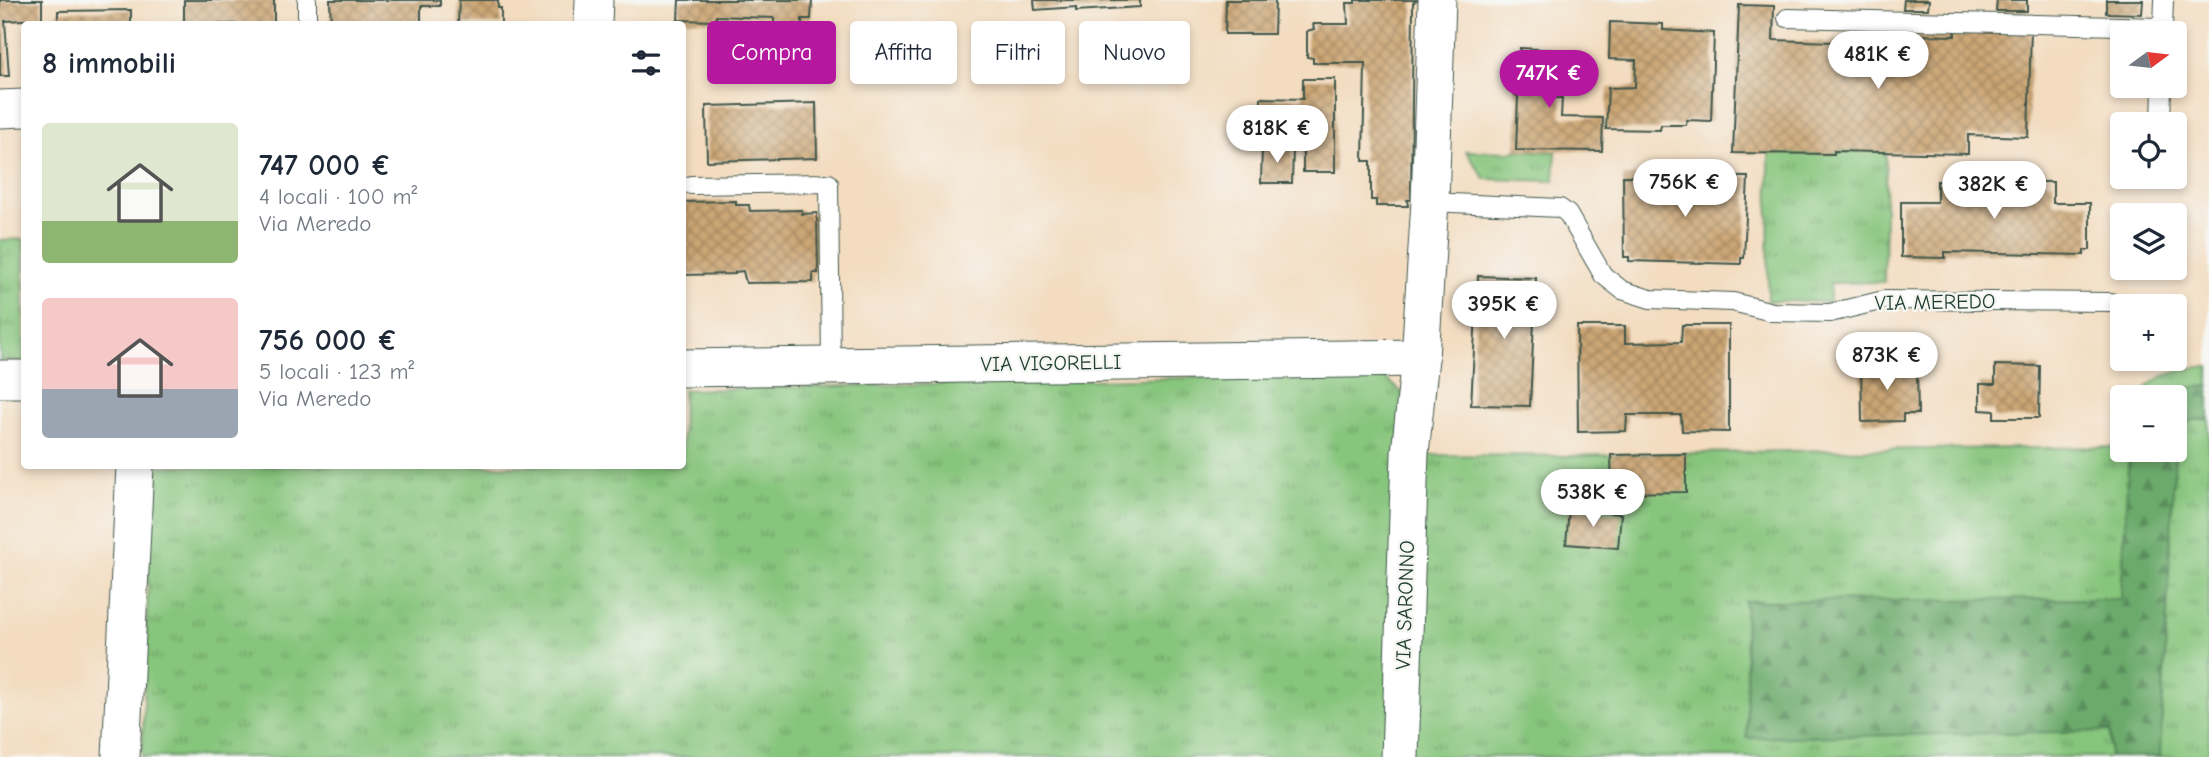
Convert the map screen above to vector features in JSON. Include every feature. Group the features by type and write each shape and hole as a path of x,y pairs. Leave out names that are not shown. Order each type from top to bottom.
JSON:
{"street":[{"path":"593,21 594,0"},
{"path":"1420,358 1430,202 1437,0"},
{"path":"0,109 21,108"},
{"name":"VIA VIGORELLI","path":"686,368 1420,358"},
{"name":"VIA SARONNO","path":"1400,757 1409,453 1420,358"},
{"path":"0,379 21,379"},
{"path":"121,757 135,469"}],"lane":[{"path":"307,0 307,21"},
{"path":"2163,21 2164,0"},
{"path":"1787,18 2110,28"},
{"path":"691,185 830,183 831,366"},
{"name":"VIA MEREDO","path":"1430,202 1560,208 1568,214 1603,275 1622,290 1650,299 1733,302 1772,312 1839,313 1862,304 1884,300 2110,302"}],"green space":[{"path":"1466,151 1515,152 1556,152 1554,181 1485,179"},
{"path":"1834,151 1886,152 1884,282 1830,283 1830,302 1768,301 1769,153 1833,154"},
{"path":"21,239 21,361 0,361 0,240"},
{"path":"2209,367 2209,757 142,757 152,469 686,469 686,390 1379,373 1403,393 1400,455 1569,456 2110,447 2110,462 2187,462 2187,385 2150,385 2172,373"},
{"path":"2209,386 2209,419 2193,420 2187,424 2187,388"},
{"path":"2128,462 2174,462 2160,757 2110,757 2110,731 1747,738 1745,601 2121,599"}],"building":[{"path":"0,0 42,0 42,19 5,21 9,76 0,76"},
{"path":"184,0 274,0 274,21 184,21"},
{"path":"330,0 440,0 440,6 421,6 421,21 331,21"},
{"path":"459,0 498,0 501,21 458,21"},
{"path":"679,0 812,0 811,19 802,21 716,16 716,21 678,20"},
{"path":"1034,0 1140,0 1140,7 1076,11 1076,7 1035,10"},
{"path":"1226,0 1275,0 1274,34 1225,34"},
{"path":"1355,0 1417,0 1413,3 1411,200 1407,200 1408,206 1376,206 1376,200 1371,200 1371,161 1363,161 1365,63 1313,63 1313,58 1307,57 1307,31 1314,29 1313,24 1348,24 1347,3 1355,3"},
{"path":"1904,0 1929,0 1928,9 1903,9"},
{"path":"1997,0 2027,0 2027,11 1996,11"},
{"path":"2106,0 2143,0 2142,14 2106,13"},
{"path":"1739,5 1774,6 1773,40 1892,40 1892,47 1908,47 1909,35 1955,36 1955,27 2031,29 2028,137 1968,135 1968,154 1834,151 1834,154 1733,153"},
{"path":"131,10 131,21 58,21 58,11"},
{"path":"1610,22 1663,24 1663,30 1714,33 1711,121 1687,120 1686,125 1661,125 1660,130 1606,129 1608,88 1635,87 1636,60 1609,59"},
{"path":"1520,48 1555,50 1554,98 1562,98 1561,117 1603,118 1602,151 1516,150 1518,96 1515,95 1514,75 1519,75"},
{"path":"1303,79 1335,79 1335,172 1303,172 1303,130 1261,129 1261,98 1303,99"},
{"path":"816,103 817,158 707,161 706,106"},
{"path":"1262,147 1293,148 1292,183 1261,183"},
{"path":"1623,176 1748,177 1744,258 1741,258 1741,264 1629,261 1629,257 1624,257"},
{"path":"1937,181 2053,182 2053,203 2090,203 2090,250 2084,250 2084,255 1945,252 1945,258 1901,257 1901,202 1937,202"},
{"path":"736,201 736,205 749,205 750,211 802,210 802,214 817,213 818,273 813,273 813,282 746,283 743,271 735,274 686,275 686,202"},
{"path":"1478,276 1536,278 1530,406 1471,405"},
{"path":"1682,325 1729,325 1729,432 1682,431 1681,415 1627,415 1626,431 1578,432 1577,326 1625,326 1625,343 1681,342"},
{"path":"1889,359 1889,371 1917,370 1918,414 1903,414 1903,421 1862,422 1861,360"},
{"path":"1995,365 2040,366 2039,418 1994,418 1994,411 1980,410 1980,384 1995,384"},
{"path":"1686,454 1686,492 1612,493 1611,455"},
{"path":"1569,509 1621,514 1618,548 1566,544"}]}
